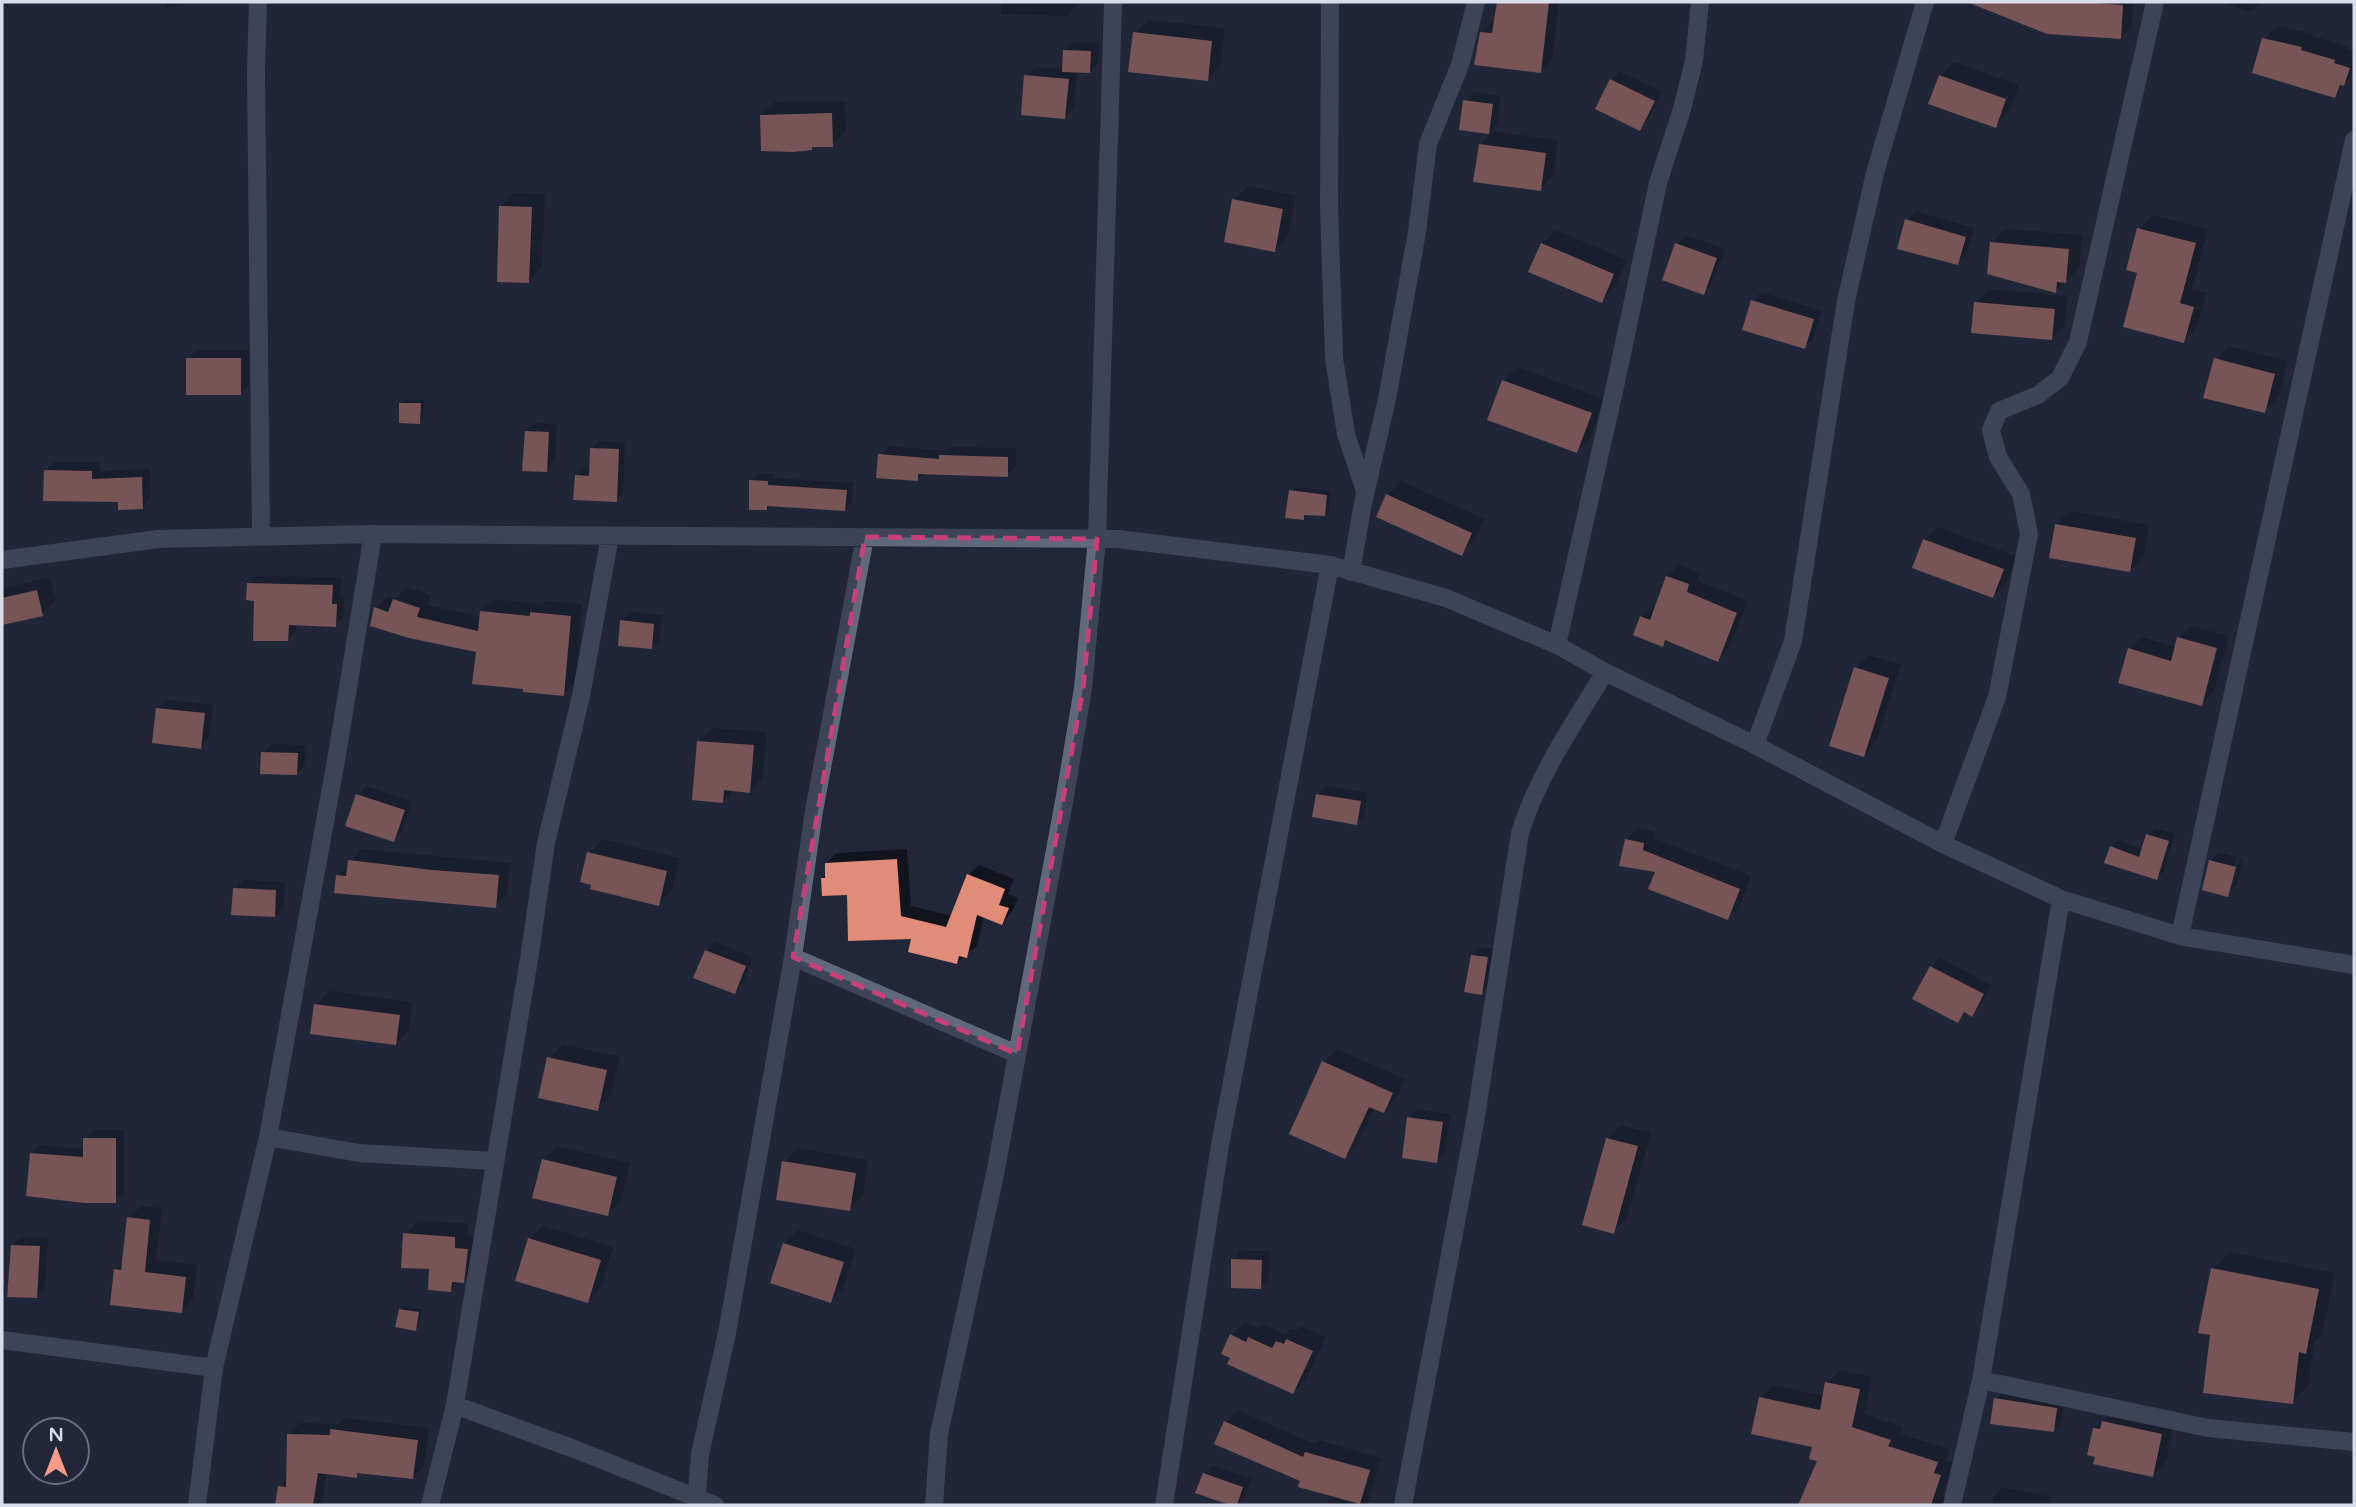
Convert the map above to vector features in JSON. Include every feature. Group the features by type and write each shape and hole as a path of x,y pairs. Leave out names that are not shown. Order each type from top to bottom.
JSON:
{"street":[{"path":"258,2 256,86 261,535"},
{"path":"934,1505 939,1434 995,1174 1083,688 1097,539 1113,2"},
{"path":"1330,2 1329,206 1334,358 1346,434 1366,493"},
{"path":"1351,572 1413,257 1428,144 1460,65 1476,2"},
{"path":"1557,645 1658,183 1694,61 1700,2"},
{"path":"1755,745 1793,641 1846,301 1875,173 1925,2"},
{"path":"1944,844 1997,697 2029,534 2021,494 1998,457 1991,430 1999,411 2038,396 2060,377 2078,342 2155,2"},
{"path":"2180,936 2354,140"},
{"path":"197,1505 214,1368 268,1137 337,755 373,534"},
{"path":"2,560 158,540 261,535 373,534 1097,539 1330,565 1446,598 1557,645 1944,844 2061,899 2180,936 2354,965"},
{"path":"430,1505 455,1405 546,843 581,695 610,536"},
{"path":"696,1502 699,1454 727,1333 793,957 814,811 864,537"},
{"path":"1164,1505 1220,1145 1330,565"},
{"path":"1403,1505 1476,1116 1520,833 1542,775 1605,672"},
{"path":"1952,1505 1981,1380 2061,899"},
{"path":"793,957 1017,1054"},
{"path":"268,1137 359,1153 494,1161"},
{"path":"2,1340 214,1368"},
{"path":"1981,1380 2208,1428 2354,1442"},
{"path":"455,1405 577,1450 696,1502 715,1505"}],"highlighted area":[{"path":"865,537 1097,539 1083,688 1017,1054 793,957"}],"building":[{"path":"1497,2 1549,2 1541,73 1474,65 1480,32 1492,33"},
{"path":"1967,2 2081,2 2123,5 2121,39 2047,34"},
{"path":"1133,32 1212,41 1208,81 1128,72"},
{"path":"2262,38 2302,47 2301,50 2335,60 2334,63 2350,68 2344,86 2340,85 2335,98 2252,73"},
{"path":"1063,50 1091,51 1090,73 1062,72"},
{"path":"1024,75 1069,79 1065,119 1021,115"},
{"path":"1939,75 2006,99 1996,128 1928,104"},
{"path":"1610,79 1655,101 1640,131 1595,109"},
{"path":"1463,100 1493,104 1489,134 1459,130"},
{"path":"832,113 833,147 812,147 812,150 793,152 761,151 760,115"},
{"path":"1479,144 1546,153 1541,191 1473,182"},
{"path":"1232,199 1283,209 1275,252 1224,242"},
{"path":"499,206 532,207 529,283 497,282"},
{"path":"1905,219 1966,237 1958,265 1897,249"},
{"path":"2137,228 2196,243 2180,303 2194,307 2184,343 2123,327 2137,273 2126,270"},
{"path":"1990,242 2069,249 2066,283 2057,282 2056,293 1987,274"},
{"path":"1541,243 1614,274 1602,303 1528,272"},
{"path":"1675,243 1717,258 1704,295 1662,280"},
{"path":"1751,300 1814,319 1805,349 1742,330"},
{"path":"1974,302 2055,309 2052,340 1971,333"},
{"path":"186,358 241,358 241,395 186,395"},
{"path":"2214,358 2275,374 2265,413 2203,398"},
{"path":"1502,380 1592,413 1577,453 1487,420"},
{"path":"399,403 421,403 420,424 399,423"},
{"path":"525,431 549,432 547,472 522,471"},
{"path":"590,448 619,449 617,502 573,500 575,475 589,476"},
{"path":"878,454 939,459 939,455 1008,457 1008,477 918,474 918,481 876,478"},
{"path":"44,470 92,471 92,479 142,477 143,509 118,510 118,502 43,501"},
{"path":"749,480 768,481 768,485 847,490 845,511 767,506 767,510 749,510"},
{"path":"1289,490 1327,495 1325,516 1304,515 1304,520 1285,518"},
{"path":"1386,494 1472,533 1462,556 1376,517"},
{"path":"2055,524 2136,538 2130,572 2049,558"},
{"path":"1923,539 2004,569 1993,598 1912,568"},
{"path":"1666,576 1689,584 1687,592 1737,613 1718,662 1665,640 1663,647 1633,635 1640,616 1650,620"},
{"path":"247,583 333,585 332,604 337,604 336,627 289,625 288,641 253,641 254,601 246,600"},
{"path":"37,590 43,616 2,625 2,598"},
{"path":"393,599 420,608 417,617 478,631 480,611 530,616 530,612 571,616 564,696 472,684 476,652 409,638 370,626 374,607 388,612"},
{"path":"620,620 654,624 652,649 618,646"},
{"path":"2177,637 2217,648 2202,706 2118,683 2128,648 2171,661"},
{"path":"1854,667 1889,678 1864,757 1829,746"},
{"path":"156,708 205,713 201,749 152,743"},
{"path":"697,741 754,745 750,793 724,790 723,803 692,800"},
{"path":"261,752 298,753 297,775 260,774"},
{"path":"356,794 405,810 394,842 345,826"},
{"path":"1316,794 1361,801 1357,825 1312,817"},
{"path":"2146,834 2169,841 2157,880 2104,863 2110,846 2139,857"},
{"path":"1625,839 1644,843 1643,850 1740,889 1728,920 1648,889 1655,872 1619,866"},
{"path":"587,852 667,871 659,906 590,889 591,885 580,882"},
{"path":"897,859 901,916 946,927 967,874 1005,889 999,905 1009,908 1002,925 977,915 967,958 959,956 957,964 908,952 911,939 848,941 847,895 822,896 821,878 825,878 825,863"},
{"path":"348,860 499,875 496,908 334,893 336,875 346,876"},
{"path":"2209,860 2236,867 2228,897 2202,890"},
{"path":"233,888 276,890 275,917 231,915"},
{"path":"705,950 746,966 735,994 693,978"},
{"path":"1471,955 1488,957 1482,995 1464,992"},
{"path":"1930,966 1984,994 1972,1017 1964,1012 1958,1023 1912,999"},
{"path":"314,1004 400,1015 396,1045 310,1034"},
{"path":"547,1057 607,1070 598,1111 538,1098"},
{"path":"1322,1061 1393,1093 1384,1113 1369,1107 1345,1159 1289,1134"},
{"path":"1407,1117 1443,1122 1437,1163 1402,1158"},
{"path":"83,1138 116,1138 116,1203 84,1203 26,1196 30,1153 83,1157"},
{"path":"1606,1138 1638,1146 1614,1234 1582,1225"},
{"path":"542,1159 617,1177 608,1216 532,1198"},
{"path":"782,1161 856,1173 850,1211 776,1200"},
{"path":"127,1217 150,1220 145,1272 186,1277 182,1313 110,1305 114,1269 121,1270"},
{"path":"403,1233 455,1237 455,1248 468,1249 464,1283 452,1282 451,1292 428,1290 429,1269 401,1268"},
{"path":"528,1238 601,1260 588,1303 515,1281"},
{"path":"783,1243 844,1262 831,1303 770,1283"},
{"path":"11,1245 40,1246 37,1298 7,1297"},
{"path":"1231,1259 1262,1260 1261,1289 1231,1288"},
{"path":"2211,1268 2319,1289 2306,1354 2299,1352 2293,1404 2203,1393 2210,1335 2198,1333"},
{"path":"399,1309 419,1312 416,1331 395,1327"},
{"path":"1230,1334 1246,1342 1248,1337 1272,1348 1276,1341 1284,1344 1286,1339 1313,1351 1293,1394 1227,1364 1230,1358 1221,1354"},
{"path":"1825,1382 1860,1389 1852,1427 1891,1440 1888,1446 1938,1462 1934,1473 1941,1475 1931,1505 1798,1505 1817,1461 1809,1459 1812,1447 1751,1434 1759,1397 1820,1410"},
{"path":"1994,1398 2057,1408 2054,1432 1990,1424"},
{"path":"1224,1421 1303,1457 1305,1452 1370,1470 1360,1504 1298,1487 1300,1481 1214,1444"},
{"path":"2102,1421 2162,1434 2153,1477 2093,1464 2095,1457 2087,1455 2093,1428 2100,1429"},
{"path":"330,1429 418,1440 413,1479 357,1473 357,1478 318,1473 313,1505 275,1505 278,1486 286,1487 287,1434 330,1435"},
{"path":"1203,1473 1243,1487 1237,1505 1195,1493"}]}
